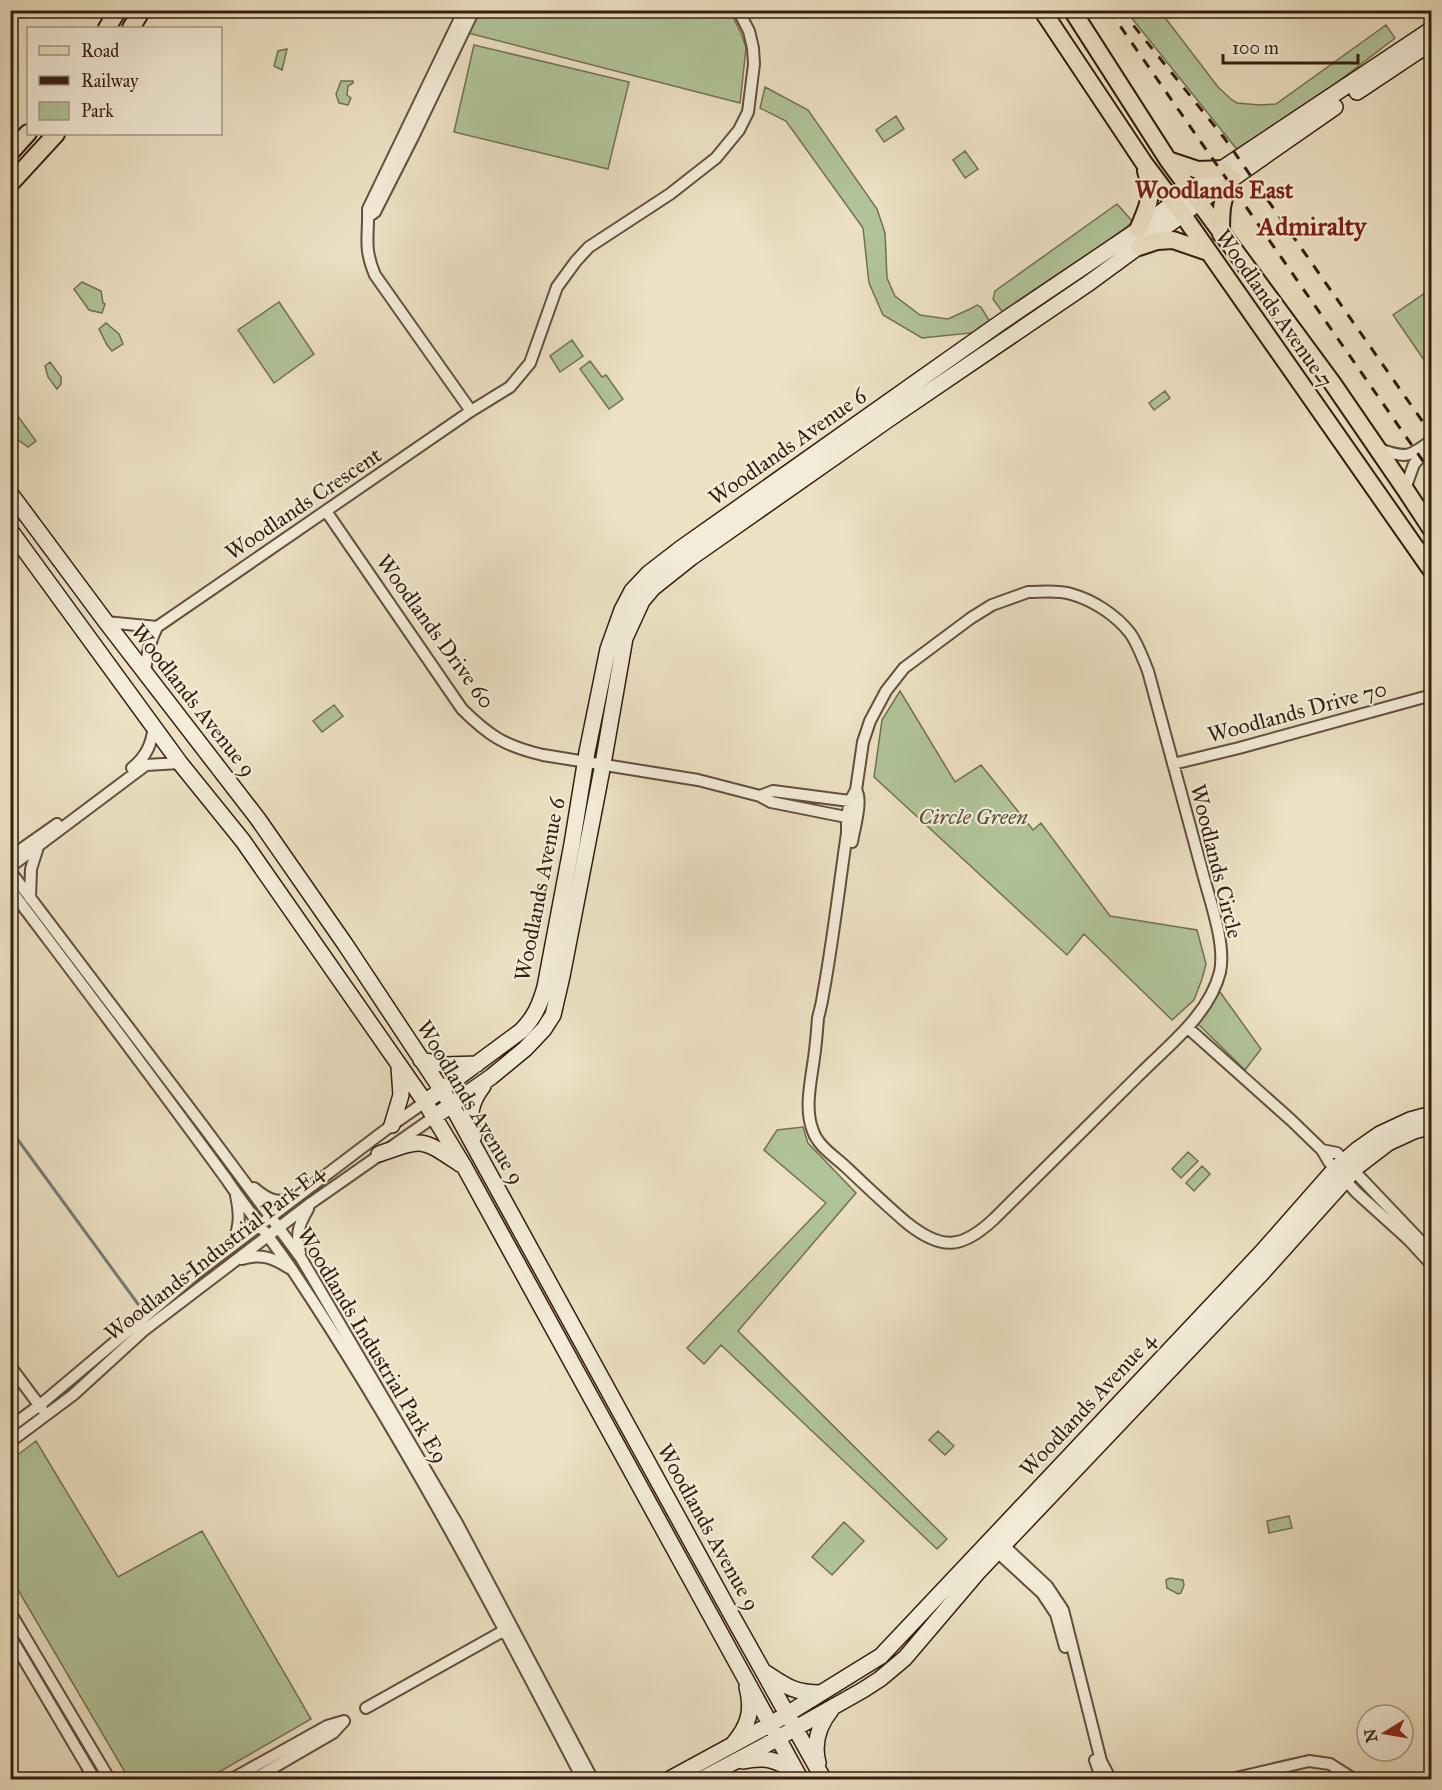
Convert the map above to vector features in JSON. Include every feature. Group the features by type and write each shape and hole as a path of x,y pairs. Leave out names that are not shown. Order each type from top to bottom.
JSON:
{"main road":[{"path":"108,27 118,10"},
{"path":"132,27 142,10"},
{"name":"Woodlands Avenue 7","path":"1042,10 1069,54 1144,163 1431,571"},
{"name":"Woodlands Avenue 7","path":"1072,10 1168,160 1275,304 1378,449 1431,530"},
{"name":"Woodlands Avenue 6","path":"1228,174 1431,29"},
{"name":"Woodlands Avenue 6","path":"451,1104 491,1077 525,1049 544,1029 553,1015 603,764 625,638 642,601 653,588 692,557 889,419 1089,283 1138,247 1195,196 1431,42"},
{"path":"10,153 27,134"},
{"path":"10,184 55,135"},
{"path":"1168,160 1198,170 1228,174 1221,207 1221,234"},
{"path":"1138,230 1150,198 1151,187 1144,163"},
{"name":"Woodlands Avenue 6","path":"441,1091 521,1031 531,1021 539,1006 545,987 564,891 608,649 622,610 632,591 649,573 684,546 1000,323 1138,230 1178,209"},
{"path":"1138,247 1157,241 1173,240 1208,252"},
{"name":"Woodlands Avenue 9","path":"10,493 145,674 258,819 345,944 451,1104 822,1777"},
{"name":"Woodlands Avenue 9","path":"10,530 180,762 243,841 434,1116 465,1168 799,1776"},
{"path":"421,1060 449,1065 478,1064"},
{"path":"392,1125 402,1085 398,1064"},
{"path":"480,1155 470,1113 473,1101 491,1077"},
{"name":"Woodlands Industrial Park E4","path":"425,1102 441,1091"},
{"name":"Woodlands Industrial Park E4","path":"434,1116 451,1104"},
{"name":"Woodlands Avenue 4","path":"792,1721 821,1693 881,1656 995,1544 1262,1273 1345,1171 1380,1134 1410,1120 1431,1114"},
{"name":"Woodlands Avenue 4","path":"1345,1171 1388,1143 1431,1126"},
{"path":"379,1154 410,1143 421,1142 431,1145 465,1168"},
{"name":"Woodlands Avenue 4","path":"775,1731 792,1721 833,1708 880,1679 905,1658 979,1571 995,1544"},
{"path":"764,1672 795,1691 809,1694 821,1693"},
{"path":"732,1745 744,1732 748,1720 749,1693 744,1674"},
{"path":"822,1777 816,1756 817,1740 821,1725 833,1708"},
{"path":"668,1779 732,1745 775,1731"},
{"path":"700,1779 733,1762 775,1731"},
{"path":"733,1762 768,1758 780,1762 799,1776"}],"street":[{"path":"456,10 458,24"},
{"path":"464,10 368,209 366,233 367,249 375,275 471,411"},
{"path":"368,217 375,212 474,10"},
{"name":"Woodlands Crescent","path":"157,627 471,411 510,387 530,363 557,287 576,261 589,247 670,194 716,158 739,130 748,112 754,64 749,32 738,10"},
{"path":"1378,449 1408,456 1431,440"},
{"path":"1405,489 1414,464 1431,448"},
{"name":"Woodlands Drive 60","path":"326,511 462,709 478,725 501,741 518,749 543,755 698,780 760,795"},
{"name":"Woodlands Circle","path":"1028,592 1070,593 1110,613 1131,634 1148,671 1173,764 1214,918 1221,960 1220,971 1212,991 1188,1028 981,1231 968,1240 955,1243 941,1242 925,1236 826,1150 813,1132 810,1121 810,1092 819,1014 847,833 855,802 863,742 870,721 886,691 904,668 971,618 992,605 1028,592"},
{"path":"106,622 157,627 149,643 145,674"},
{"name":"Woodlands Drive 70","path":"1173,764 1431,695"},
{"path":"10,857 141,761 150,746 154,724"},
{"path":"10,869 146,765 180,762"},
{"path":"760,795 773,791 855,802"},
{"path":"760,795 771,802 852,818"},
{"path":"30,898 31,869 38,847"},
{"name":"Woodlands Industrial Park E9","path":"10,869 301,1258 505,1630 583,1779"},
{"name":"Woodlands Industrial Park E9","path":"10,889 148,1071 350,1351 457,1523 593,1779"},
{"path":"1188,1028 1322,1150 1337,1153 1345,1171 1431,1265"},
{"name":"Woodlands Industrial Park E4","path":"12,1435 198,1272 425,1102"},
{"name":"Woodlands Industrial Park E4","path":"43,1410 73,1395 143,1331 311,1203 434,1116"},
{"path":"1345,1171 1431,1253"},
{"path":"240,1176 265,1197 281,1203 295,1198"},
{"path":"233,1245 239,1229 235,1192"},
{"path":"301,1258 297,1236 300,1223 311,1203"},
{"path":"235,1262 252,1256 263,1256 274,1259 292,1270"},
{"path":"10,1366 43,1410"},
{"path":"995,1544 1042,1593 1056,1614 1102,1779"},
{"path":"995,1544 1047,1586 1063,1610 1101,1761 1111,1779"},
{"path":"10,1612 110,1779"},
{"path":"366,1708 505,1630"},
{"path":"10,1636 95,1779"},
{"path":"230,1779 327,1726 344,1721 333,1733 252,1779"},
{"path":"1234,1779 1309,1761 1330,1764 1355,1779"},
{"path":"1251,1779 1310,1766 1324,1768 1346,1779"}],"green space":[{"path":"479,11 730,11 746,48 740,103 468,33"},
{"path":"1126,11 1160,11 1218,87 1237,103 1276,104 1386,25 1395,38 1309,104 1239,152"},
{"path":"474,45 629,82 608,169 454,132"},
{"path":"287,49 282,70 274,66 278,51"},
{"path":"341,81 353,81 348,86 347,95 351,98 348,105 339,103 336,94"},
{"path":"765,87 808,110 877,209 885,233 887,278 895,296 920,315 948,319 977,305 981,307 990,322 974,340 970,333 922,338 883,315 869,283 863,228 786,121 760,108"},
{"path":"896,116 904,129 884,142 876,130"},
{"path":"965,151 978,169 965,178 953,160"},
{"path":"1117,204 1133,222 1010,314 1004,314 993,299 995,291"},
{"path":"82,282 101,291 105,304 102,313 89,310 74,289"},
{"path":"1425,293 1431,303 1431,370 1393,315"},
{"path":"279,302 314,354 274,383 238,330"},
{"path":"106,323 119,334 123,344 112,351 99,329"},
{"path":"572,340 583,356 560,372 550,356"},
{"path":"590,361 602,377 606,375 623,399 609,409 580,369"},
{"path":"50,362 61,377 61,384 57,389 48,377 45,366"},
{"path":"1165,391 1170,398 1154,410 1149,403"},
{"path":"12,408 36,441 28,447 11,435"},
{"name":"Circle Green","path":"900,691 955,782 981,765 1033,830 1041,823 1110,916 1197,930 1206,964 1202,979 1194,1000 1172,1020 1084,934 1067,955 874,777 882,720"},
{"path":"334,705 343,716 322,732 313,721"},
{"path":"1220,992 1261,1049 1245,1070 1193,1019"},
{"path":"803,1127 808,1143 856,1193 738,1331 947,1539 937,1549 721,1345 704,1364 687,1348 826,1203 764,1150 777,1130"},
{"path":"1188,1152 1198,1161 1181,1178 1172,1169"},
{"path":"1202,1166 1210,1174 1194,1191 1186,1183"},
{"path":"938,1431 954,1446 945,1455 929,1440"},
{"path":"36,1441 118,1577 202,1531 311,1719 207,1779 129,1779 11,1578 11,1460"},
{"path":"1289,1516 1292,1528 1269,1533 1267,1521"},
{"path":"844,1522 864,1541 832,1575 812,1557"},
{"path":"1170,1578 1183,1580 1181,1593 1178,1594 1167,1588 1166,1580"}],"waterway":[{"path":"10,1129 138,1304"}],"railway":[{"path":"1109,10 1432,474"},
{"path":"1121,10 1225,139 1432,435"}],"district":[{"name":"Woodlands East","path":"1214,190"},
{"name":"Admiralty","path":"1312,226"}]}
